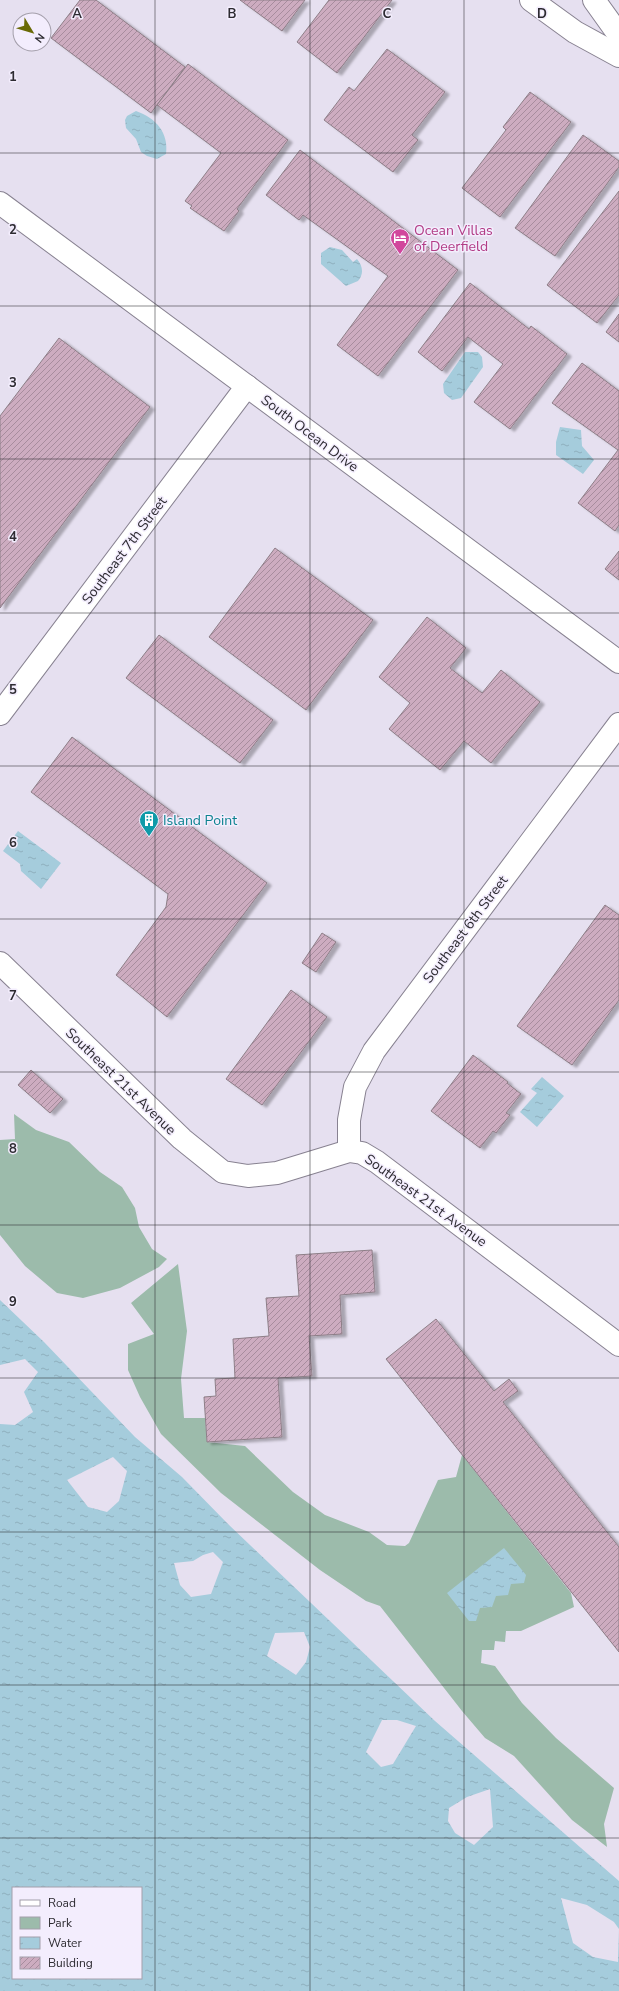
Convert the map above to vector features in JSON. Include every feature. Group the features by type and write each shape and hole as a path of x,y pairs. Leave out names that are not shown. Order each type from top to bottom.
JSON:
{"street":[{"path":"531,0 575,32 619,56"},
{"path":"594,0 619,35"},
{"name":"South Ocean Drive","path":"0,203 619,662"},
{"name":"Southeast 7th Street","path":"0,714 247,386"},
{"name":"Southeast 6th Street","path":"349,1150 349,1120 355,1087 374,1051 619,724"},
{"name":"Southeast 21st Avenue","path":"0,963 182,1139 223,1172 248,1176 277,1172 349,1150 362,1153 377,1162 619,1345"}],"green space":[{"path":"14,1114 36,1130 69,1142 100,1172 122,1187 135,1208 139,1227 152,1249 167,1259 159,1267 120,1288 83,1298 57,1293 25,1266 0,1235 0,1140 15,1139"},
{"path":"178,1264 187,1331 181,1379 184,1418 205,1418 207,1442 245,1446 293,1492 325,1515 369,1532 387,1545 405,1546 409,1543 438,1480 456,1477 462,1455 571,1593 574,1607 521,1631 506,1631 505,1642 495,1641 494,1650 482,1650 481,1663 495,1666 522,1703 556,1738 614,1788 604,1824 607,1847 572,1820 514,1756 485,1738 380,1606 366,1601 320,1570 221,1493 161,1434 140,1397 128,1370 128,1344 154,1334 131,1303"}],"water":[{"path":"136,111 150,118 160,127 165,139 166,154 157,159 147,156 141,152 136,139 126,128 125,120 127,116"},
{"path":"330,247 342,250 353,262 357,259 361,264 362,270 358,281 346,286 321,264 321,253"},
{"path":"465,352 478,352 482,357 483,367 461,398 452,400 444,393 443,384"},
{"path":"560,427 581,430 582,446 594,460 583,474 556,455 556,442"},
{"path":"18,831 61,863 41,889 21,871 20,864 3,851"},
{"path":"542,1077 564,1096 537,1127 520,1112 537,1093 531,1089"},
{"path":"0,1300 44,1342 135,1437 182,1477 228,1524 435,1721 619,1881 619,1991 0,1991"},
{"path":"504,1548 526,1575 524,1583 511,1584 508,1595 496,1596 492,1607 480,1608 476,1621 469,1621 447,1593"}],"pier":[{"path":"25,1359 38,1372 24,1392 33,1412 15,1425 0,1424 0,1365"},
{"path":"113,1457 127,1471 119,1501 107,1512 88,1507 67,1480"},
{"path":"213,1552 223,1562 211,1594 191,1597 180,1585 174,1563 193,1561 203,1555"},
{"path":"304,1632 310,1647 306,1662 296,1675 267,1656 275,1633"},
{"path":"382,1720 397,1720 416,1726 393,1764 381,1767 366,1752"},
{"path":"490,1789 493,1827 474,1845 455,1833 448,1821 449,1808 467,1797"},
{"path":"561,1898 587,1905 614,1922 619,1929 618,1962 593,1957 573,1943"}],"building":[{"path":"80,0 96,0 185,67 151,113 52,39 52,37"},
{"path":"240,0 305,0 282,31"},
{"path":"329,0 392,0 337,73 297,42"},
{"path":"387,49 445,92 412,135 418,140 393,172 324,120 349,87 354,91"},
{"path":"188,64 288,140 237,209 239,211 224,231 190,208 192,206 185,201 221,153 157,105"},
{"path":"530,92 571,122 500,217 462,188 506,130 503,127"},
{"path":"583,135 619,161 619,167 555,256 515,228"},
{"name":"Ocean Villas of Deerfield","path":"300,150 458,270 378,376 337,345 388,276 303,215 299,220 266,195"},
{"path":"619,191 619,295 597,323 547,285"},
{"path":"470,283 529,329 531,326 567,354 510,429 474,402 503,364 468,337 442,371 418,352"},
{"path":"619,314 619,342 606,332"},
{"path":"59,338 150,407 0,608 0,416"},
{"path":"582,363 619,391 619,525 615,531 578,503 618,450 552,403"},
{"path":"275,548 373,620 306,710 209,637"},
{"path":"619,551 619,580 605,569"},
{"path":"427,617 466,648 450,668 482,693 501,670 540,702 491,763 464,741 440,770 389,729 410,703 379,677"},
{"path":"159,635 273,720 240,763 126,678"},
{"name":"Island Point","path":"72,737 267,883 167,1017 116,975 166,907 168,894 31,792"},
{"path":"605,905 619,915 619,1000 572,1065 517,1026"},
{"path":"322,933 336,942 316,972 302,963"},
{"path":"291,990 327,1017 262,1105 226,1079"},
{"path":"473,1055 521,1094 506,1113 510,1115 496,1133 493,1131 480,1148 431,1111"},
{"path":"31,1070 63,1099 50,1113 18,1085"},
{"path":"372,1250 375,1292 340,1295 342,1334 309,1336 312,1376 278,1378 282,1437 207,1442 204,1397 216,1396 215,1379 235,1378 233,1339 269,1336 266,1298 299,1296 296,1255"},
{"path":"436,1319 494,1391 509,1379 518,1391 503,1402 619,1547 619,1652 386,1359"}],"place":[{"name":"Ocean Villas of Deerfield","path":"400,255"},
{"name":"Island Point","path":"149,837"}]}
